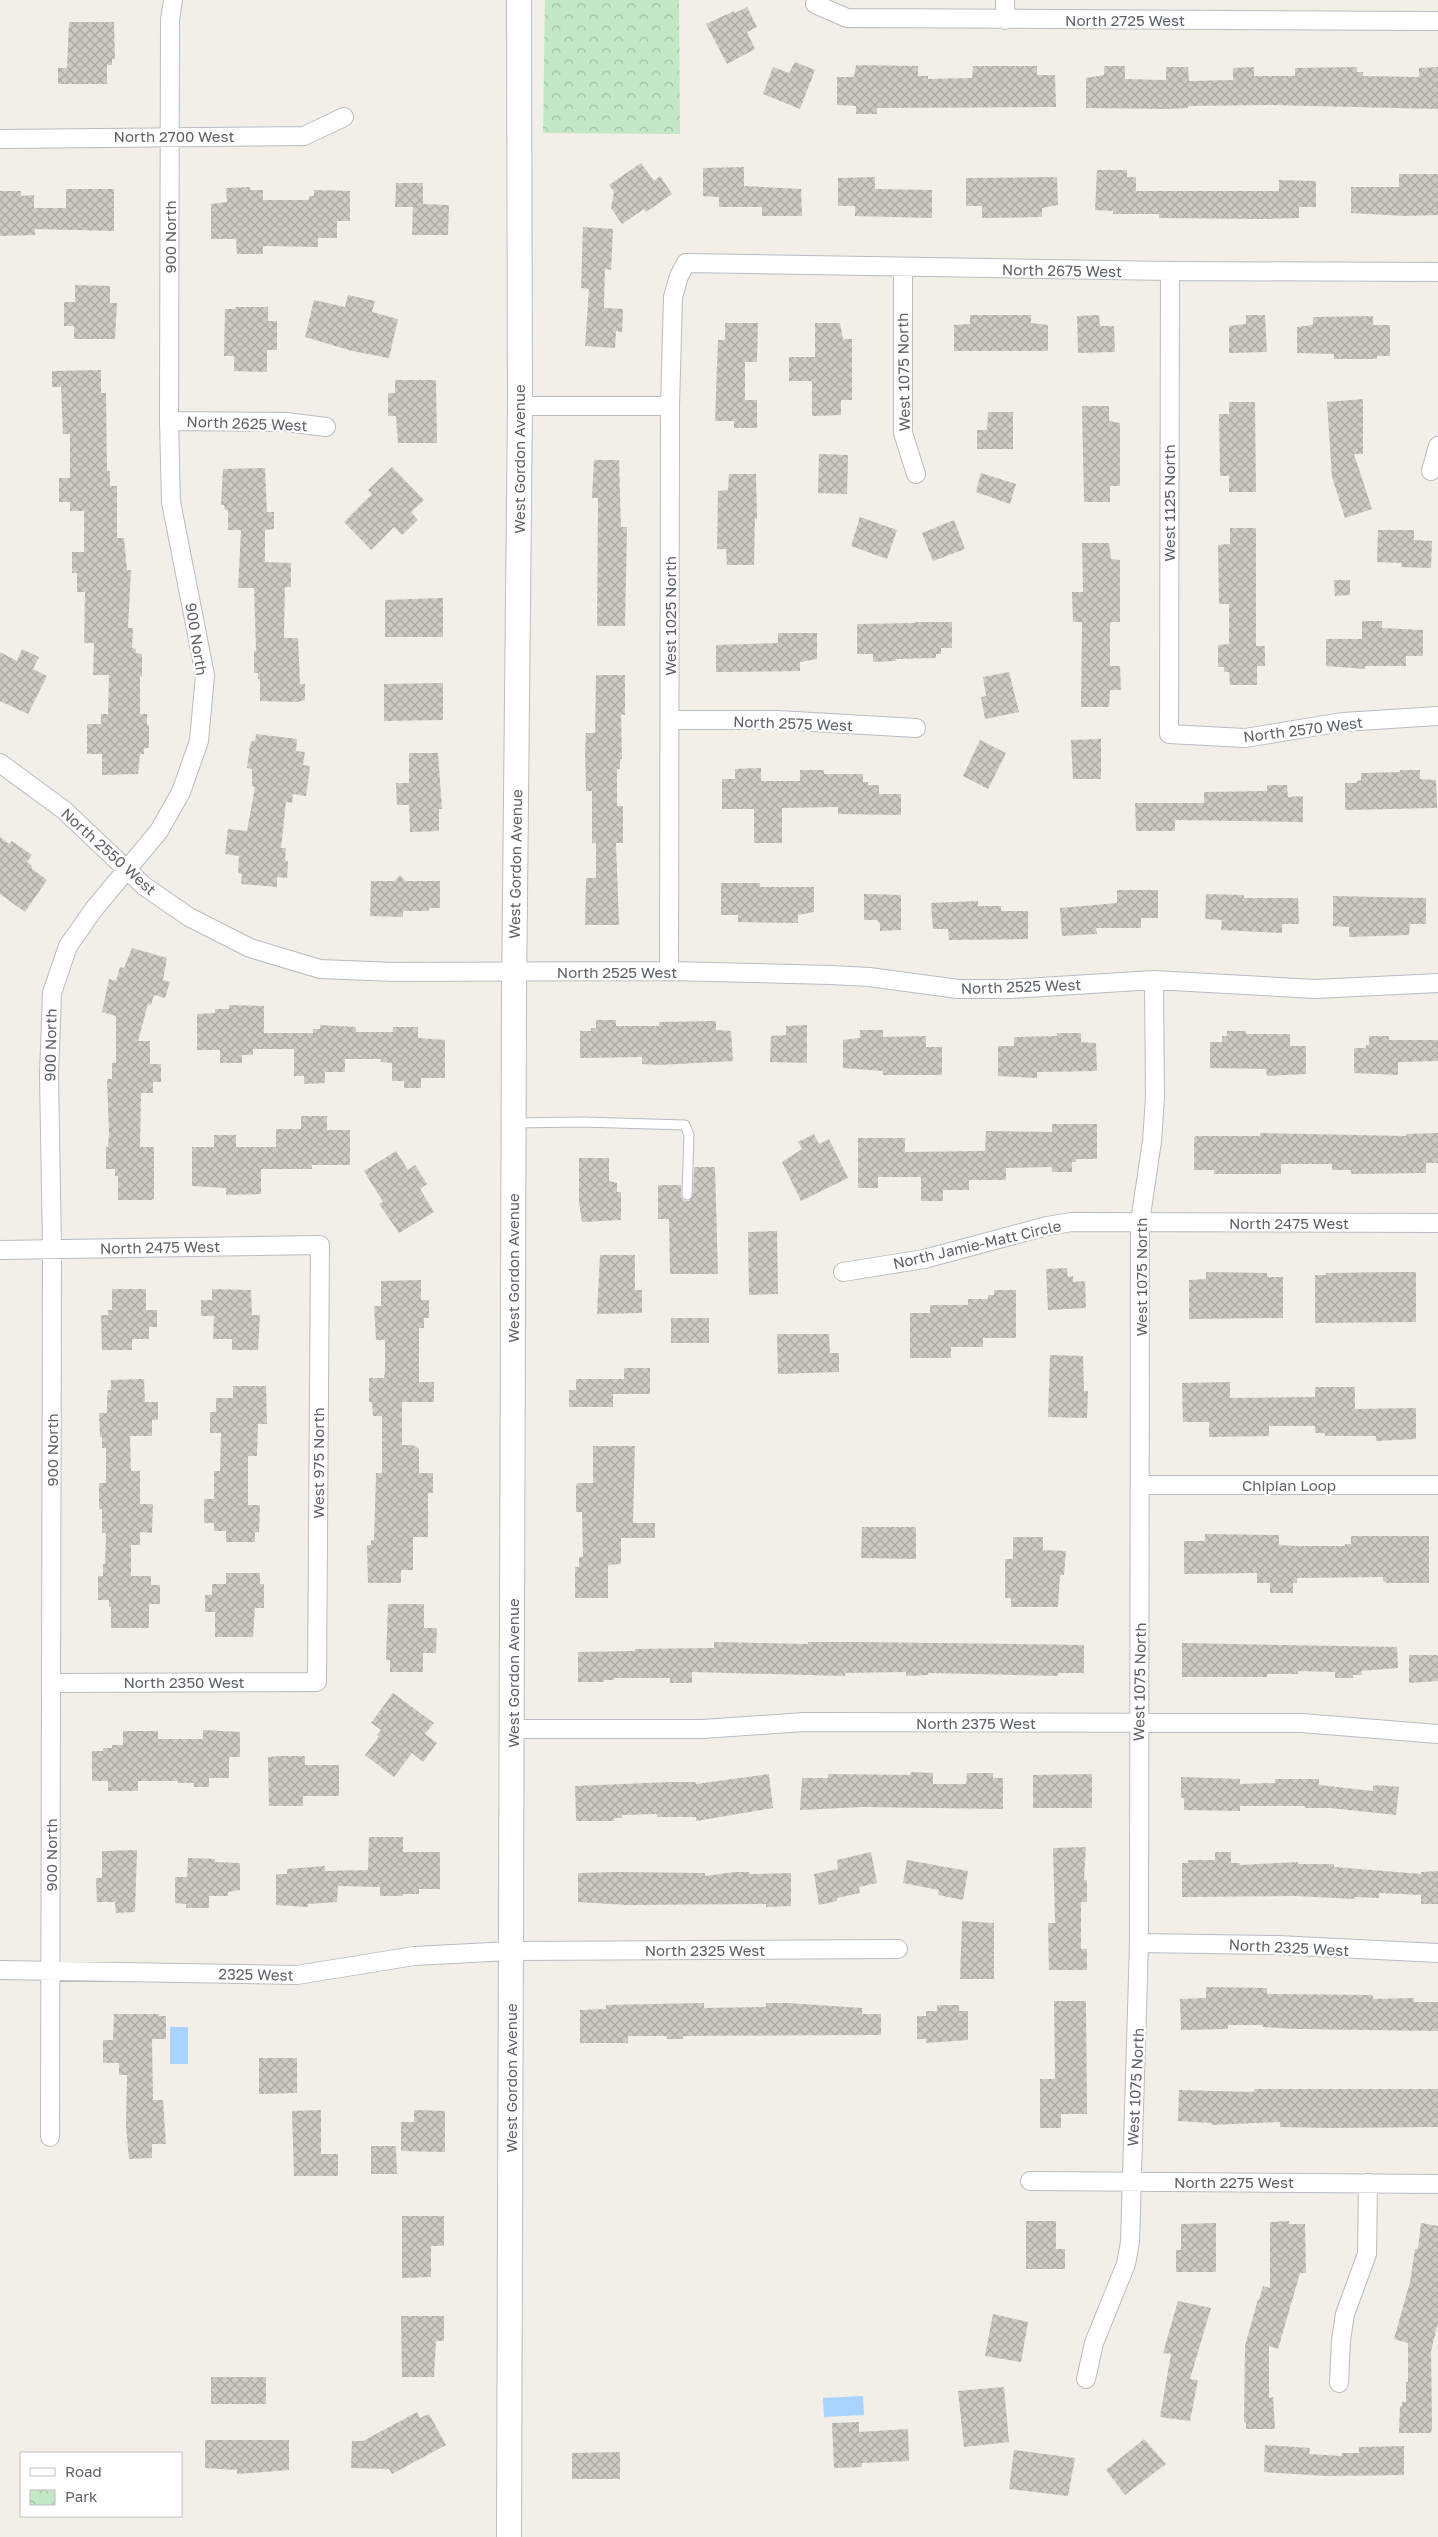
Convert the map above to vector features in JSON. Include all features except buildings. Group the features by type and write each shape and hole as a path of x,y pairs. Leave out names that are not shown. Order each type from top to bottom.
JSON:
{"main road":[{"name":"West Gordon Avenue","path":"509,2537 514,1123 520,406 519,0"}],"street":[{"name":"900 North","path":"50,2138 52,1248 49,1075 52,993 68,946 94,909 128,871 159,831 181,792 199,741 205,675 171,502 169,421 170,20 174,0"},
{"path":"1005,0 1005,20"},
{"name":"North 2725 West","path":"815,4 847,18 1438,21"},
{"name":"North 2700 West","path":"0,139 304,136 344,117"},
{"name":"North 2675 West","path":"686,263 903,268 1438,272"},
{"name":"West 1025 North","path":"669,971 670,406 673,297 679,276 686,263"},
{"name":"West 1075 North","path":"903,268 903,434 916,474"},
{"name":"West 1125 North","path":"1169,734 1170,271"},
{"path":"520,406 670,406"},
{"name":"North 2625 West","path":"169,421 286,422 326,427"},
{"path":"1431,471 1438,446"},
{"name":"North 2570 West","path":"1169,734 1245,738 1343,722 1438,716"},
{"name":"North 2575 West","path":"670,720 778,720 916,728"},
{"name":"North 2550 West","path":"0,763 64,810 144,886 189,917 250,948 320,969 395,972 515,972"},
{"name":"North 2525 West","path":"515,972 669,971 831,975 869,977 958,989 1010,989 1154,980 1315,989 1438,983"},
{"name":"West 1075 North","path":"1086,2378 1094,2342 1126,2264 1130,2242 1139,1943 1140,1222 1152,1141 1155,1098 1154,980"},
{"name":"North Jamie-Matt Circle","path":"843,1272 924,1259 1047,1226 1072,1222 1140,1222"},
{"name":"North 2475 West","path":"1140,1222 1438,1223"},
{"name":"North 2475 West","path":"0,1250 320,1245"},
{"name":"West 975 North","path":"317,1682 320,1245"},
{"name":"Chipian Loop","path":"1141,1485 1438,1485"},
{"name":"North 2350 West","path":"51,1683 317,1682"},
{"name":"North 2375 West","path":"513,1729 703,1729 804,1722 1302,1723 1438,1734"},
{"name":"North 2325 West","path":"1139,1943 1277,1945 1438,1954"},
{"name":"North 2325 West","path":"511,1951 898,1949"},
{"name":"2325 West","path":"0,1970 298,1975 414,1956 511,1951"},
{"name":"North 2275 West","path":"1030,2182 1438,2184"},
{"path":"1339,2383 1341,2340 1345,2314 1367,2254 1368,2183"}],"lane":[{"path":"514,1123 582,1122 685,1125 689,1135 687,1195"}],"green space":[{"path":"545,0 679,0 680,134 543,133"}],"water":[{"path":"170,2027 188,2027 188,2064 170,2064"},
{"path":"863,2396 864,2415 824,2417 823,2398"}]}
